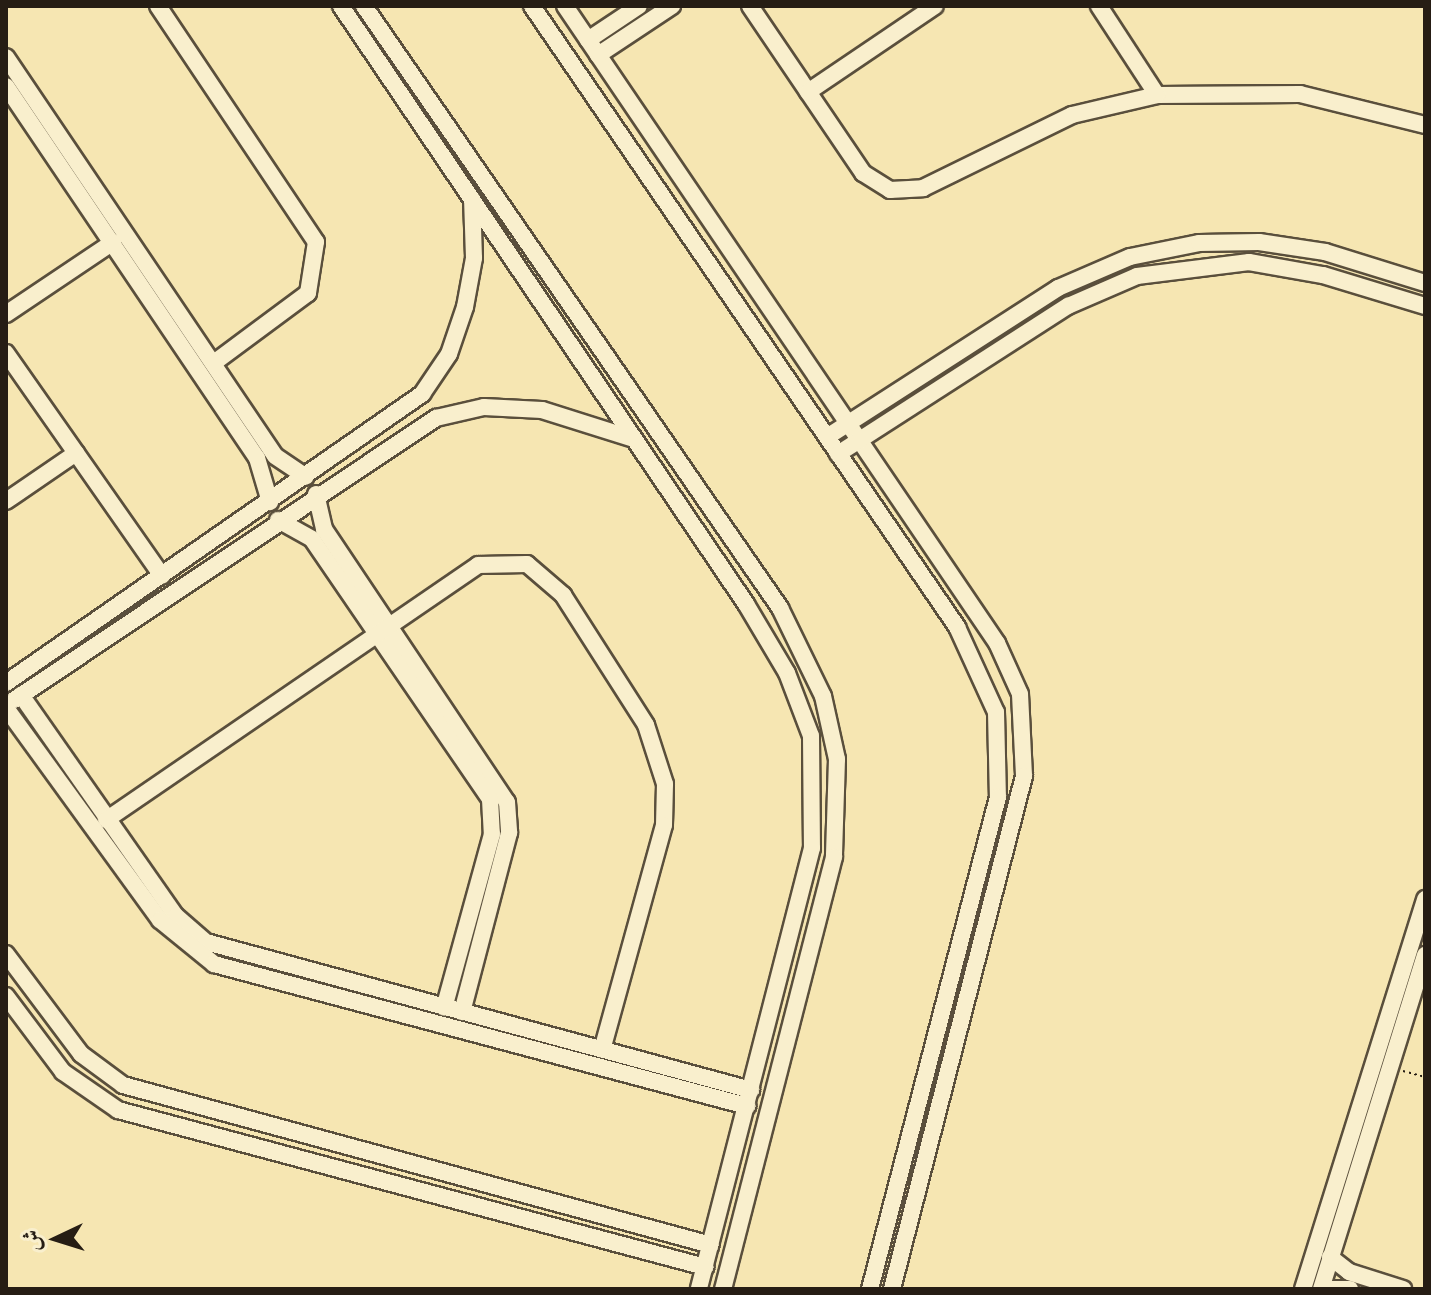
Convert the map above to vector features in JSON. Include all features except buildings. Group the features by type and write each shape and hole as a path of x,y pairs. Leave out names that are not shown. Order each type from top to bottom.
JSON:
{"street":[{"path":"158,6 316,242 308,293 215,362"},
{"path":"341,6 771,643 811,736 812,848 699,1289"},
{"path":"364,6 780,608 823,696 837,759 834,857 723,1289"},
{"path":"532,6 976,658 1001,740 998,797 870,1289"},
{"path":"565,6 997,643 1020,694 1027,749 892,1289"},
{"path":"588,40 639,6"},
{"path":"598,55 672,6"},
{"path":"750,6 863,173 907,191 1072,115 1157,95 1300,94 1425,125"},
{"path":"808,92 935,6"},
{"path":"1099,6 1157,95"},
{"path":"6,57 215,362 275,456 306,477"},
{"path":"6,86 257,458 270,502"},
{"path":"6,683 404,410 437,375 471,283 472,197"},
{"path":"6,314 113,242"},
{"path":"827,437 1058,288 1169,247 1292,245 1425,283"},
{"path":"838,454 1068,306 1173,267 1286,266 1425,306"},
{"path":"6,353 162,576"},
{"path":"636,440 542,410 459,410 413,428 6,707 160,920 214,964 749,1098"},
{"path":"6,501 76,453"},
{"path":"316,494 324,529 493,809 444,1008"},
{"path":"278,520 307,532 384,629 507,802 509,833 462,1012"},
{"path":"106,820 478,565 527,564 563,595 655,744 665,784 664,825 602,1050"},
{"path":"21,695 176,916 206,942 602,1050 749,1098"},
{"path":"1303,1289 1425,899"},
{"path":"6,954 81,1054 135,1090 711,1245"},
{"path":"1350,1289 1322,1289 1425,955"},
{"path":"6,996 63,1072 98,1100 139,1119 705,1267"},
{"path":"1330,1257 1349,1272 1403,1289"}],"path":[{"path":"1390,1067 1425,1077"}]}
